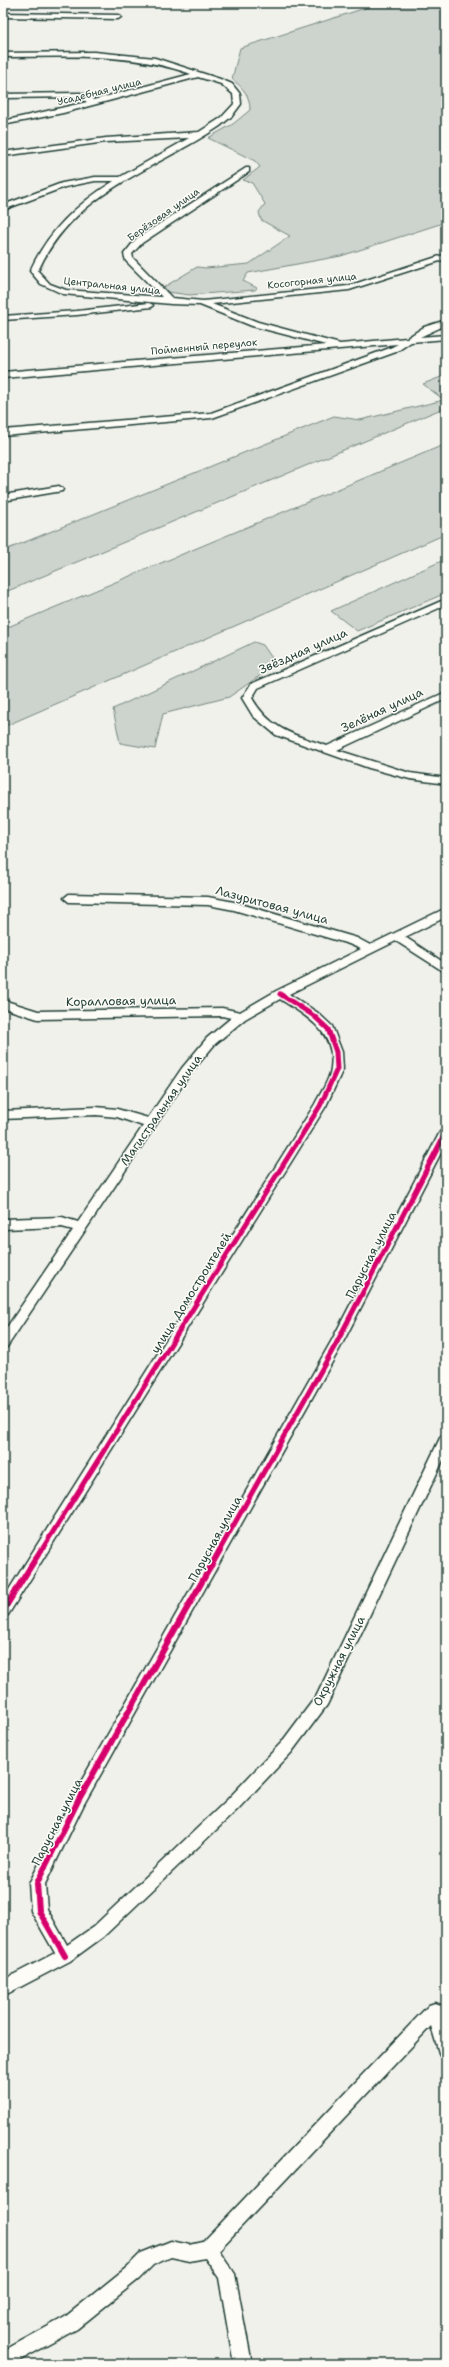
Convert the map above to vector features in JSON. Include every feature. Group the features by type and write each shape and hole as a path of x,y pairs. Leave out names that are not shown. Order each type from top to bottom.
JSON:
{"street":[{"path":"3,16 118,17"},
{"name":"Центральная улица","path":"3,54 123,56 169,64 199,74 230,87 236,94 238,100 236,108 223,120 92,200 61,226 43,250 34,271 39,280 47,286 66,292 171,302 200,303"},
{"name":"Усадебная улица","path":"3,123 92,103 199,74"},
{"path":"3,96 80,95 88,98 92,103"},
{"name":"Центральная улица","path":"3,154 117,139 201,134"},
{"name":"Берёзовая улица","path":"171,302 129,259 128,254 132,247 246,170"},
{"path":"3,208 36,194 76,183 104,178 124,180"},
{"name":"Косогорная улица","path":"200,303 349,288 446,256"},
{"path":"3,318 77,314 171,302"},
{"path":"200,303 215,307 237,318 257,325 339,346"},
{"path":"3,433 212,415 393,350 408,340 446,322"},
{"name":"Пойменный переулок","path":"3,375 446,337"},
{"path":"3,498 59,488"},
{"name":"Звёздная улица","path":"446,602 254,686 249,692 247,698 256,714 280,733 330,749 373,766 410,776 446,781"},
{"name":"Зелёная улица","path":"330,749 446,695"},
{"name":"Лазуритовая улица","path":"69,898 208,901 234,906 353,941 369,949"},
{"name":"Магистральная улица","path":"3,1343 186,1071 211,1041 241,1016 280,994 446,912"},
{"path":"398,937 446,969"},
{"name":"улица Домостроителей","path":"3,1611 320,1106 337,1069 336,1052 328,1029 314,1016 280,994"},
{"name":"Коралловая улица","path":"3,1004 38,1015 222,1012 241,1016"},
{"path":"3,1115 96,1111 117,1112 151,1124"},
{"name":"Парусная улица","path":"65,1956 39,1911 37,1883 79,1800 336,1344 446,1132"},
{"path":"3,1224 62,1222 80,1227"},
{"name":"Окружная улица","path":"3,1988 65,1956 98,1932 232,1805 286,1748 322,1700 446,1440"},
{"path":"3,1598 17,1588"},
{"path":"3,2360 71,2323 133,2274 147,2259 171,2249 190,2253 208,2249 435,2011 446,2050"},
{"path":"208,2249 227,2274 243,2364"}],"shaded area":[{"path":"381,3 446,3 446,222 341,256 248,273 243,281 257,288 255,290 189,295 168,292 164,287 197,267 206,268 249,264 290,236 261,220 259,212 265,204 252,183 243,180 260,167 255,161 208,138 233,124 250,110 249,100 245,92 232,79 240,48"},
{"path":"446,375 446,407 3,593 3,551 334,416 360,420 444,400 423,384"},
{"path":"446,444 446,534 3,727 3,629"},
{"path":"446,559 446,593 357,631 331,611"},
{"path":"254,642 263,645 274,661 274,666 229,697 163,714 155,749 120,743 113,709"}],"cycle path":[{"path":"3,1611 320,1106 337,1069 336,1052 328,1029 314,1016 280,994"},
{"path":"65,1956 39,1911 37,1883 79,1799 336,1344 446,1132"}]}
